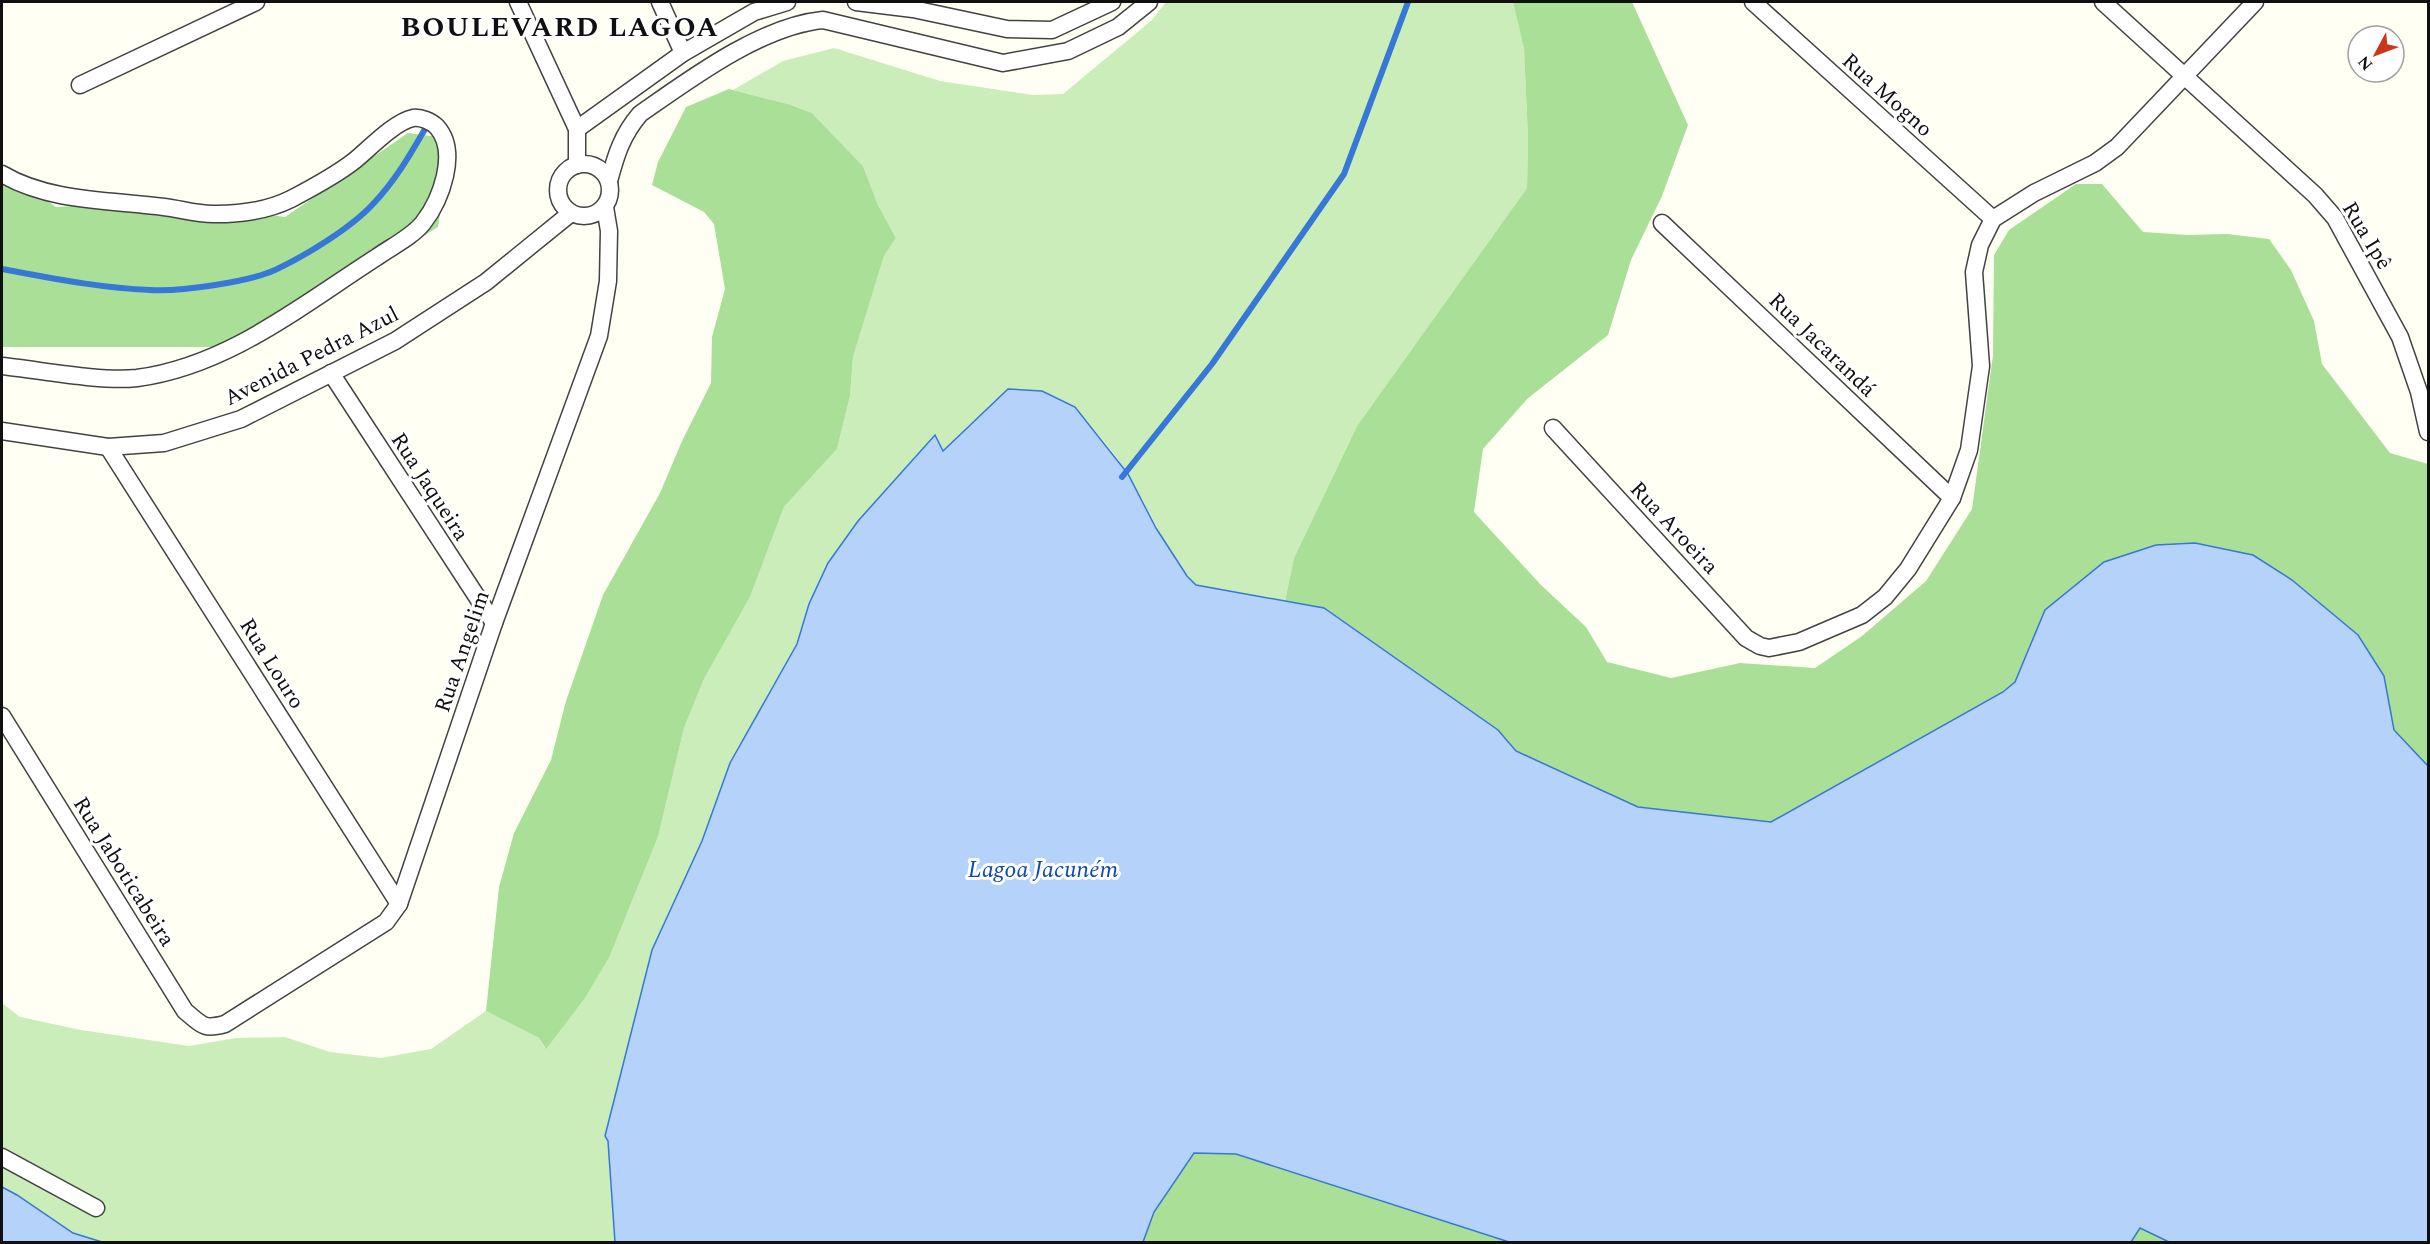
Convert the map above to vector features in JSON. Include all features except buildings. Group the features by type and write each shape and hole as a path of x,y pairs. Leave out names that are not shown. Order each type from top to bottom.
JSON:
{"street":[{"path":"80,85 256,2"},
{"path":"518,2 577,129 577,165"},
{"path":"660,2 683,53"},
{"path":"577,129 683,53 754,12 787,2"},
{"path":"856,2 912,5 1007,29 1052,30 1112,2"},
{"path":"609,181 618,148 628,128 640,114 732,54 788,27 823,20 1003,63 1068,51 1118,27 1149,2"},
{"name":"Rua Mogno","path":"1753,2 1993,219"},
{"name":"Rua Ipê","path":"2103,2 2315,195 2335,218 2400,337 2419,393 2428,432"},
{"path":"1952,498 1969,450 1981,366 1974,272 1980,245 1993,219 2034,193 2095,163 2117,147 2255,2"},
{"path":"2,174 11,180 50,193 213,215 262,211 292,199 352,163 390,131 412,118 426,120 437,127 444,136 447,151 438,199 422,225 397,244 248,340 188,367 135,378 2,366"},
{"path":"577,165 598,168 609,181 611,190 605,207 598,213 589,216 571,213 563,206 558,189 562,175 577,165"},
{"name":"Rua Angelim","path":"225,1024 386,922 399,903 494,623 599,336 608,280 609,231 605,207"},
{"name":"Avenida Pedra Azul","path":"2,431 108,447 164,443 241,419 395,341 486,282 571,213"},
{"name":"Rua Jacarandá","path":"1662,223 1952,498"},
{"name":"Rua Jaqueira","path":"331,373 494,623"},
{"name":"Rua Aroeira","path":"1553,428 1746,638 1760,646 1770,648 1799,642 1862,615 1885,597 1908,569 1952,498"},
{"name":"Rua Louro","path":"108,447 399,903"},
{"name":"Rua Jaboticabeira","path":"2,716 185,1011 210,1028 225,1024"},
{"path":"2,1157 96,1208"}],"green space":[{"path":"1166,2 1513,2 1524,49 1528,138 1527,188 1357,426 1294,558 1285,601 1196,585 1167,546 1123,467 1075,407 969,425 943,452 935,435 858,521 828,563 809,604 797,644 730,763 605,1136 608,1141 615,1242 102,1242 73,1233 2,1187 2,1003 20,1017 81,1030 189,1046 236,1038 285,1037 330,1052 381,1058 431,1049 486,1011 539,1038 545,1048 585,998 609,958 658,837 684,728 704,679 750,597 784,507 837,449 850,396 853,357 884,256 896,238 878,205 863,166 812,113 788,104 733,90 783,61 834,48 940,81 1033,95 1063,94 1152,20"},
{"path":"1513,2 1632,2 1688,125 1662,196 1631,260 1608,335 1527,399 1483,449 1474,512 1541,585 1586,627 1607,662 1671,678 1740,663 1815,668 1862,636 1926,581 1972,509 1993,355 1994,255 2009,230 2076,184 2102,184 2143,232 2187,235 2227,234 2269,239 2291,270 2314,321 2322,364 2390,453 2428,464 2428,766 2394,730 2384,676 2358,635 2292,580 2253,555 2070,591 2045,610 2015,682 2003,692 1771,822 1638,807 1516,751 1498,730 1325,608 1285,601 1294,558 1357,426 1527,188 1528,138 1524,49"},
{"path":"729,89 788,104 812,113 863,166 878,205 896,238 884,256 853,357 850,396 837,449 784,507 750,597 704,679 684,728 658,837 609,958 585,998 546,1049 539,1038 486,1011 499,887 514,833 551,760 566,701 603,595 660,493 682,441 711,383 712,337 725,289 714,224 704,212 652,185 658,162 686,107"},
{"path":"408,133 439,137 446,171 438,227 244,347 2,347 2,167 56,207 168,201 285,217"},
{"path":"1194,1153 1235,1154 1509,1242 1143,1242 1154,1212"},
{"path":"2140,1228 2169,1242 2131,1242"}],"water":[{"name":"Lagoa Jacuném","path":"1008,389 1042,391 1075,407 1128,474 1156,528 1187,576 1196,585 1324,608 1498,730 1516,751 1638,807 1771,822 2003,692 2015,682 2045,610 2104,562 2156,545 2195,543 2253,555 2292,580 2358,635 2384,676 2394,730 2428,766 2428,1242 2169,1242 2140,1228 2131,1242 1509,1242 1236,1154 1194,1153 1154,1212 1143,1242 615,1242 608,1141 605,1136 652,950 702,841 730,763 797,644 809,604 828,563 858,521 935,435 943,451"},
{"path":"2,1187 73,1233 102,1242 2,1242"}],"waterway":[{"path":"1122,477 1212,364 1344,174 1408,2"},
{"path":"2,269 94,285 150,290 214,285 263,274 313,249 364,213 395,177 425,129"}],"district":[{"name":"BOULEVARD LAGOA","path":"560,26"}]}
